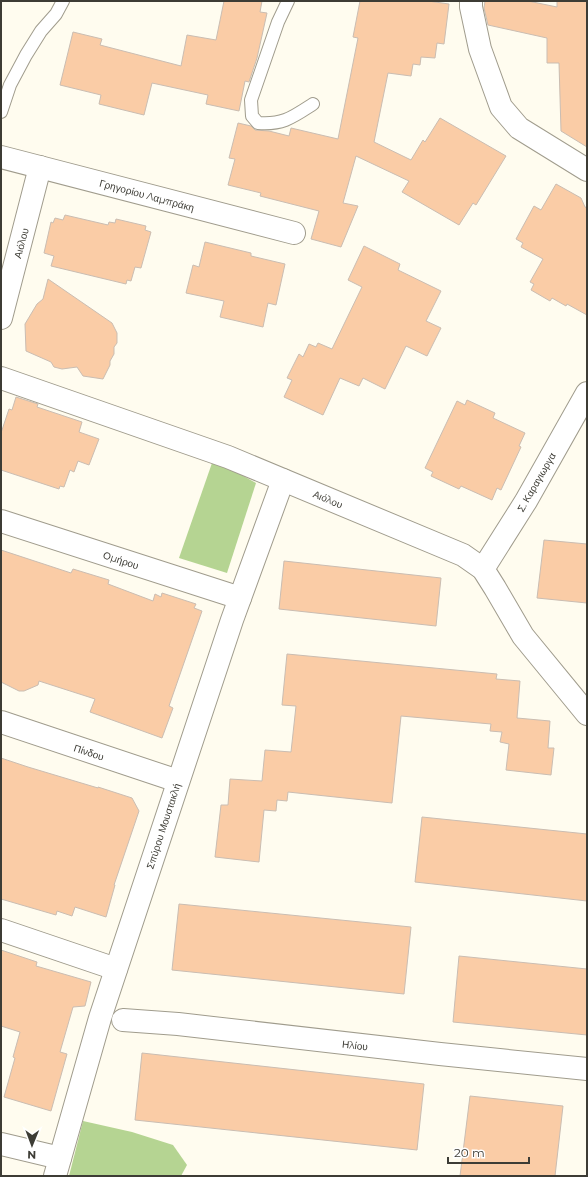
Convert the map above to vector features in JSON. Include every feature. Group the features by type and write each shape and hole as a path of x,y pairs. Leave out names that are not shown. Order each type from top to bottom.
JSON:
{"street":[{"path":"471,1 480,49 501,107 519,128 587,170"},
{"name":"Γρηγορίου Λαμπράκη","path":"1,157 294,233"},
{"name":"Αιόλου","path":"1,318 40,167"},
{"name":"Αιόλου","path":"1,378 228,457 463,555 483,569 523,636 587,714"},
{"name":"Σ. Καραγιωργα","path":"483,569 526,501 587,393"},
{"name":"Σπύρου Μουστακλή","path":"57,1167 116,968 240,598 283,480"},
{"name":"Ομήρου","path":"1,521 240,598"},
{"name":"Πίνδου","path":"1,722 178,781"},
{"path":"1,930 116,968"},
{"name":"Ηλίου","path":"123,1020 178,1024 587,1069"},
{"path":"1,1144 57,1167"}],"lane":[{"path":"1,112 10,85 26,55 64,1"},
{"path":"288,1 278,22 251,100 252,116 258,123 270,124 290,119 313,104"}],"green space":[{"path":"212,463 227,467 256,483 227,573 179,558"},
{"path":"83,1121 132,1132 173,1145 187,1165 181,1176 69,1176"}],"building":[{"path":"224,1 262,1 260,12 267,13 257,58 249,82 245,81 239,111 206,104 208,95 152,83 144,115 99,104 101,95 60,85 73,32 102,39 100,45 181,66 187,35 216,40"},
{"path":"360,1 428,1 449,4 444,44 437,43 435,58 421,57 420,65 413,64 411,76 388,73 374,142 411,160 423,140 425,142 440,118 506,156 476,205 473,203 459,225 402,192 409,181 356,156 343,203 358,206 341,247 311,239 319,211 260,196 261,193 228,185 235,159 229,158 238,123 251,126 255,130 269,131 289,136 291,128 338,139 358,38 353,37"},
{"path":"485,1 528,1 557,7 557,1 587,1 587,147 561,131 559,63 547,63 547,38 488,25 484,8"},
{"path":"556,184 581,198 585,207 587,208 587,315 552,298 550,301 531,290 534,284 530,282 543,259 521,247 523,243 516,239 534,206 541,210"},
{"path":"65,215 108,225 109,222 115,223 116,219 146,226 145,230 151,232 141,268 135,267 131,281 127,280 126,284 51,266 54,256 44,253 51,222 53,223 55,218 63,220"},
{"path":"205,242 251,253 251,256 285,264 276,305 268,303 263,327 220,317 224,301 186,293 193,265 199,267"},
{"path":"364,246 400,264 398,270 441,291 426,321 441,328 427,356 406,346 385,389 363,378 359,386 340,378 323,415 284,397 292,380 287,378 299,354 303,357 309,344 316,347 318,343 332,349 362,287 348,280"},
{"path":"48,279 112,323 117,333 117,343 114,347 114,354 110,361 110,365 103,379 83,376 77,367 62,369 54,367 51,362 26,351 25,324 37,304 43,299"},
{"path":"16,397 38,404 37,407 82,422 79,432 99,439 89,465 78,461 74,472 70,470 64,487 60,486 59,489 1,470 1,433 9,409 12,410"},
{"path":"467,400 495,413 493,418 525,433 519,446 521,447 501,490 497,488 492,500 461,486 459,489 431,476 433,472 425,468 457,401 465,405"},
{"path":"544,540 587,544 587,603 537,598"},
{"path":"1,550 71,573 73,569 109,580 108,584 153,601 155,594 161,597 162,593 196,604 194,608 202,611 169,706 173,708 162,738 90,712 95,699 39,681 38,685 24,691 19,691 1,682"},
{"path":"284,561 441,578 436,626 279,609"},
{"path":"287,654 497,674 496,679 520,681 517,718 550,721 548,748 554,748 551,775 506,770 509,744 500,742 502,732 490,731 491,724 401,716 392,803 288,792 287,801 277,800 276,811 264,810 259,862 215,857 221,805 228,805 230,779 262,781 265,750 291,752 296,706 282,705"},
{"path":"1,758 132,798 139,811 114,885 106,917 75,907 72,916 57,911 56,915 1,899"},
{"path":"422,817 587,834 587,901 415,882"},
{"path":"179,904 411,927 404,994 172,970"},
{"path":"1,950 37,962 36,966 91,982 85,1006 73,1007 60,1052 67,1054 51,1111 4,1097 15,1058 13,1057 20,1032 1,1026"},
{"path":"459,956 587,969 587,1035 453,1022"},
{"path":"142,1053 424,1084 417,1150 135,1120"},
{"path":"470,1096 563,1106 555,1176 460,1176"}]}
